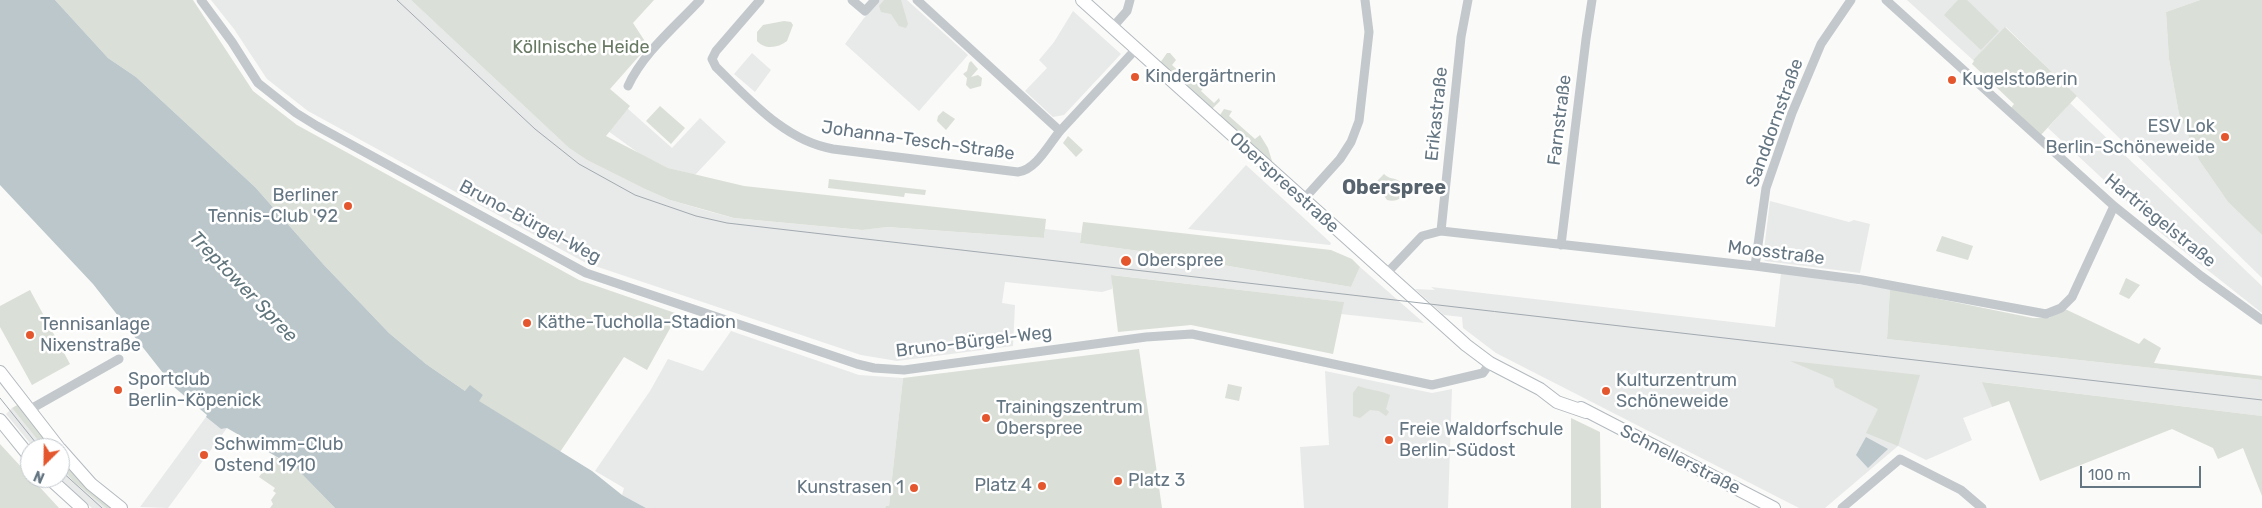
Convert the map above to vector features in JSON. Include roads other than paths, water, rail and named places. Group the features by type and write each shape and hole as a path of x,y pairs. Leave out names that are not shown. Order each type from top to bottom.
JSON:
{"main road":[{"name":"Oberspreestraße","path":"1082,0 1385,275 1466,345 1490,362"},
{"name":"Schnellerstraße","path":"1490,362 1540,389 1560,395 1586,412 1774,508"},
{"path":"0,372 52,438"},
{"path":"0,420 20,445"},
{"path":"70,460 91,484 121,508"},
{"path":"60,488 82,508"}],"street":[{"name":"Bruno-Bürgel-Weg","path":"201,0 232,42 258,83 306,120 586,273 857,364 874,368 904,370 1146,336 1192,334 1432,385 1483,373 1490,362"},
{"path":"628,86 633,75 700,0"},
{"name":"Johanna-Tesch-Straße","path":"760,0 716,51 712,59 716,67 771,118 794,135 810,143 833,149 1018,172 1024,171 1031,167 1060,131 1136,49"},
{"path":"852,0 864,11 875,0"},
{"path":"917,0 1060,131"},
{"path":"1112,28 1126,11 1130,0"},
{"path":"1303,200 1340,159 1351,142 1359,122 1369,32 1366,0"},
{"name":"Erikastraße","path":"1441,232 1462,36 1468,0"},
{"name":"Farnstraße","path":"1562,244 1592,0"},
{"name":"Sanddornstraße","path":"1755,266 1766,188 1792,112 1821,44 1851,0"},
{"name":"Hartriegelstraße","path":"1886,0 2114,206 2201,276 2262,320"},
{"name":"Moosstraße","path":"1385,275 1422,236 1441,232 1755,266 1862,280 2046,314 2061,308 2072,297 2114,206"},
{"path":"30,410 120,360"},
{"path":"1842,508 1900,459 1961,490 1982,508"}],"water":[{"name":"Treptower Spree","path":"0,0 55,0 108,58 136,77 255,187 324,265 389,333 426,364 465,391 470,385 483,395 479,401 592,471 622,495 646,508 335,508 296,468 227,428 221,429 174,387 93,284 0,185"},
{"path":"1866,437 1888,449 1868,468 1856,455"}],"tram line":[{"path":"397,0 535,129 579,164 635,195 696,216 727,223 2262,400"},
{"path":"0,398 32,438"},
{"path":"70,479 102,508"}],"place":[{"name":"Kindergärtnerin","path":"1135,77"},
{"name":"Kugelstoßerin","path":"1952,80"},
{"name":"ESV Lok Berlin-Schöneweide","path":"2225,137"},
{"name":"Berliner Tennis-Club '92","path":"348,206"},
{"name":"Oberspree","path":"1126,261"},
{"name":"Käthe-Tucholla-Stadion","path":"527,323"},
{"name":"Tennisanlage Nixenstraße","path":"30,335"},
{"name":"Sportclub Berlin-Köpenick","path":"118,390"},
{"name":"Kulturzentrum Schöneweide","path":"1606,391"},
{"name":"Trainingszentrum Oberspree","path":"986,418"},
{"name":"Freie Waldorfschule Berlin-Südost","path":"1389,440"},
{"name":"Schwimm-Club Ostend 1910","path":"204,455"},
{"name":"Platz 3","path":"1118,481"},
{"name":"Platz 4","path":"1042,486"},
{"name":"Kunstrasen 1","path":"914,488"}],"district":[{"name":"Oberspree","path":"1394,188"}],"park label":[{"name":"Köllnische Heide","path":"581,48"}]}
